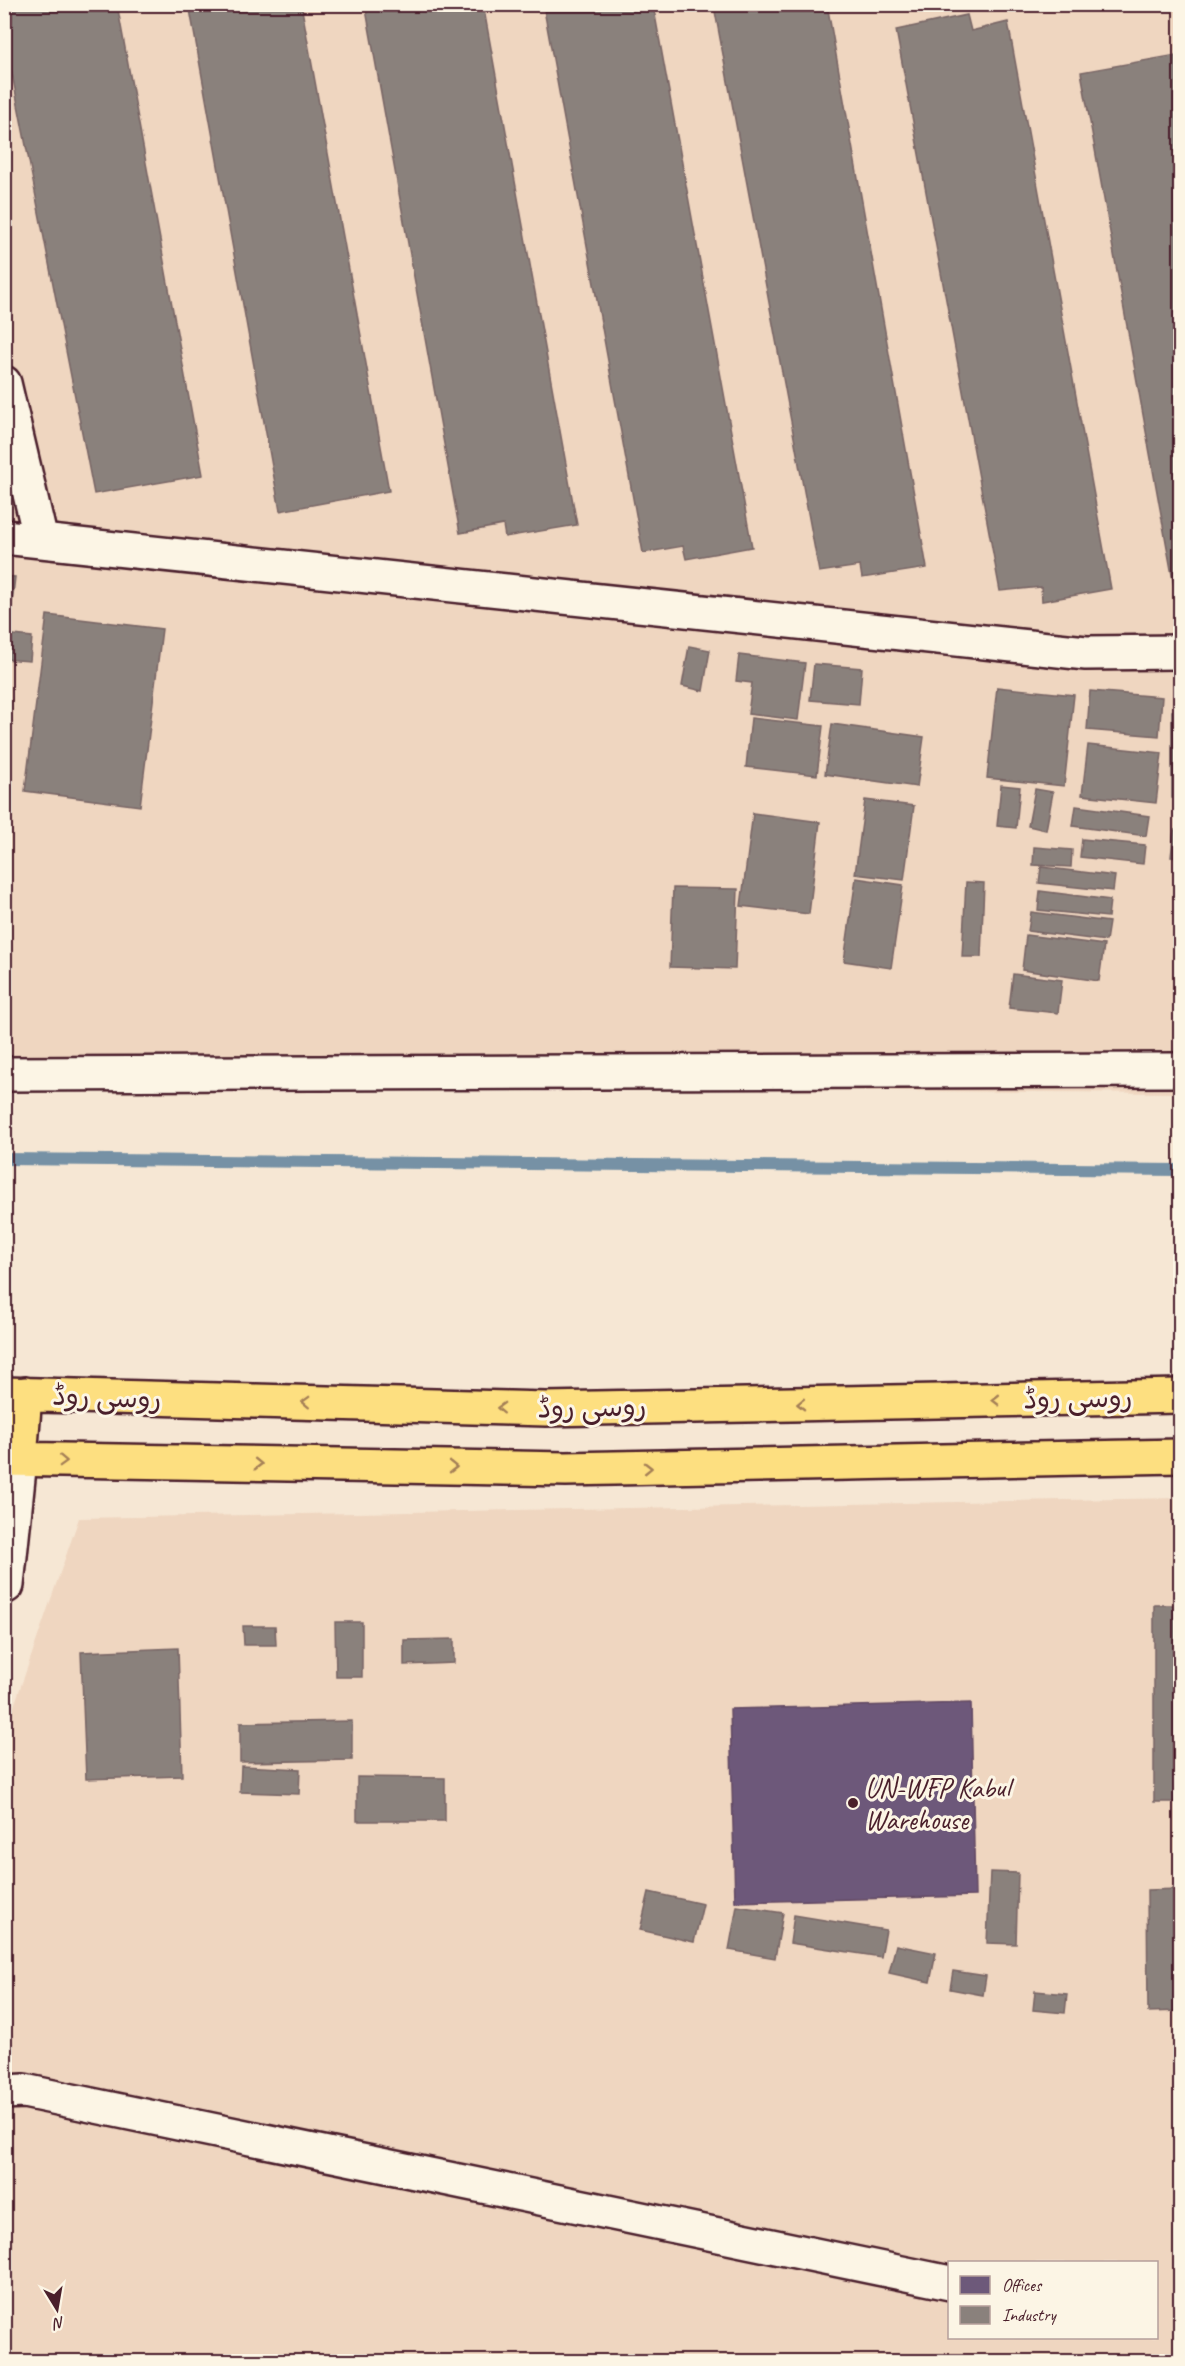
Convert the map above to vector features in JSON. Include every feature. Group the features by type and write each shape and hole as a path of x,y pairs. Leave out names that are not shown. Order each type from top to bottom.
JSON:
{"main road":[{"name":"روسی روڈ","path":"15,1394 546,1409 1180,1396"},
{"path":"15,1394 12,1459 566,1469 1180,1456"}],"lane":[{"path":"4,383 41,541"},
{"path":"4,537 1086,653 1180,652"},
{"path":"4,1074 1180,1070"},
{"path":"4,1587 7,1585 12,1459"},
{"path":"4,2092 24,2091 948,2283"}],"shaded area":[{"path":"5,5 1180,5 1180,1093 5,1085"},
{"path":"1180,1498 1180,2361 5,2362 5,1732 79,1518"}],"building: Offices":[{"name":"UN-WFP Kabul Warehouse","path":"971,1703 975,1896 735,1902 730,1709"}],"building: Industry":[{"path":"4,4 117,4 203,475 94,494 4,33"},
{"path":"189,4 301,4 389,491 280,511"},
{"path":"365,4 483,4 577,525 505,537 503,525 460,533"},
{"path":"543,4 653,4 752,547 686,559 683,546 643,553"},
{"path":"721,4 827,4 927,568 862,578 860,566 819,572 714,6"},
{"path":"967,15 971,31 1008,22 1111,589 1042,601 1041,587 1000,591 896,30"},
{"path":"1176,55 1180,81 1180,596 1176,597 1081,72"},
{"path":"4,576 15,577 9,630 4,629"},
{"path":"47,615 162,629 140,806 25,791"},
{"path":"4,634 32,637 30,661 4,659"},
{"path":"689,646 710,650 703,691 682,686"},
{"path":"739,655 805,663 798,720 748,714 752,683 736,681"},
{"path":"814,664 862,668 859,704 810,700"},
{"path":"997,687 1074,695 1064,786 987,778"},
{"path":"1090,691 1162,697 1159,736 1087,730"},
{"path":"1180,710 1180,798 1172,798 1172,711"},
{"path":"751,718 823,726 817,775 746,767"},
{"path":"832,724 924,737 917,787 825,774"},
{"path":"1088,745 1162,753 1156,803 1082,795"},
{"path":"1001,785 1020,787 1016,828 997,826"},
{"path":"1035,789 1053,792 1046,830 1028,826"},
{"path":"865,800 914,806 904,880 855,874"},
{"path":"1076,806 1149,816 1146,836 1073,826"},
{"path":"753,813 820,822 809,914 741,906"},
{"path":"1174,830 1180,831 1180,858 1171,857"},
{"path":"1082,839 1145,845 1143,864 1080,857"},
{"path":"1034,847 1072,850 1071,867 1033,865"},
{"path":"1041,867 1115,876 1113,891 1039,883"},
{"path":"856,878 903,885 891,968 844,961"},
{"path":"966,882 984,883 981,957 962,957"},
{"path":"673,888 738,889 735,969 670,967"},
{"path":"1040,891 1110,900 1108,917 1038,910"},
{"path":"1031,912 1109,922 1106,941 1028,931"},
{"path":"1026,935 1104,945 1099,981 1022,970"},
{"path":"1013,974 1062,980 1058,1013 1009,1008"},
{"path":"1154,1605 1180,1605 1180,1802 1154,1802"},
{"path":"335,1622 362,1622 362,1677 336,1677"},
{"path":"243,1626 275,1626 276,1645 244,1645"},
{"path":"454,1639 454,1663 404,1665 404,1640"},
{"path":"178,1648 182,1776 86,1779 81,1652"},
{"path":"352,1721 352,1760 240,1762 240,1723"},
{"path":"241,1766 300,1769 299,1794 240,1792"},
{"path":"357,1777 445,1778 445,1821 357,1821"},
{"path":"990,1872 1018,1873 1016,1944 987,1943"},
{"path":"1180,1889 1180,2011 1148,2012 1147,1890"},
{"path":"649,1892 703,1904 694,1942 640,1930"},
{"path":"737,1906 783,1913 775,1958 729,1950"},
{"path":"794,1915 886,1930 881,1957 790,1943"},
{"path":"896,1945 936,1953 930,1982 889,1973"},
{"path":"953,1971 986,1976 983,1995 950,1989"},
{"path":"1035,1991 1067,1994 1065,2013 1033,2010"}],"waterway":[{"path":"4,1159 1180,1170"}],"place":[{"name":"UN-WFP Kabul Warehouse","path":"853,1803"}]}
